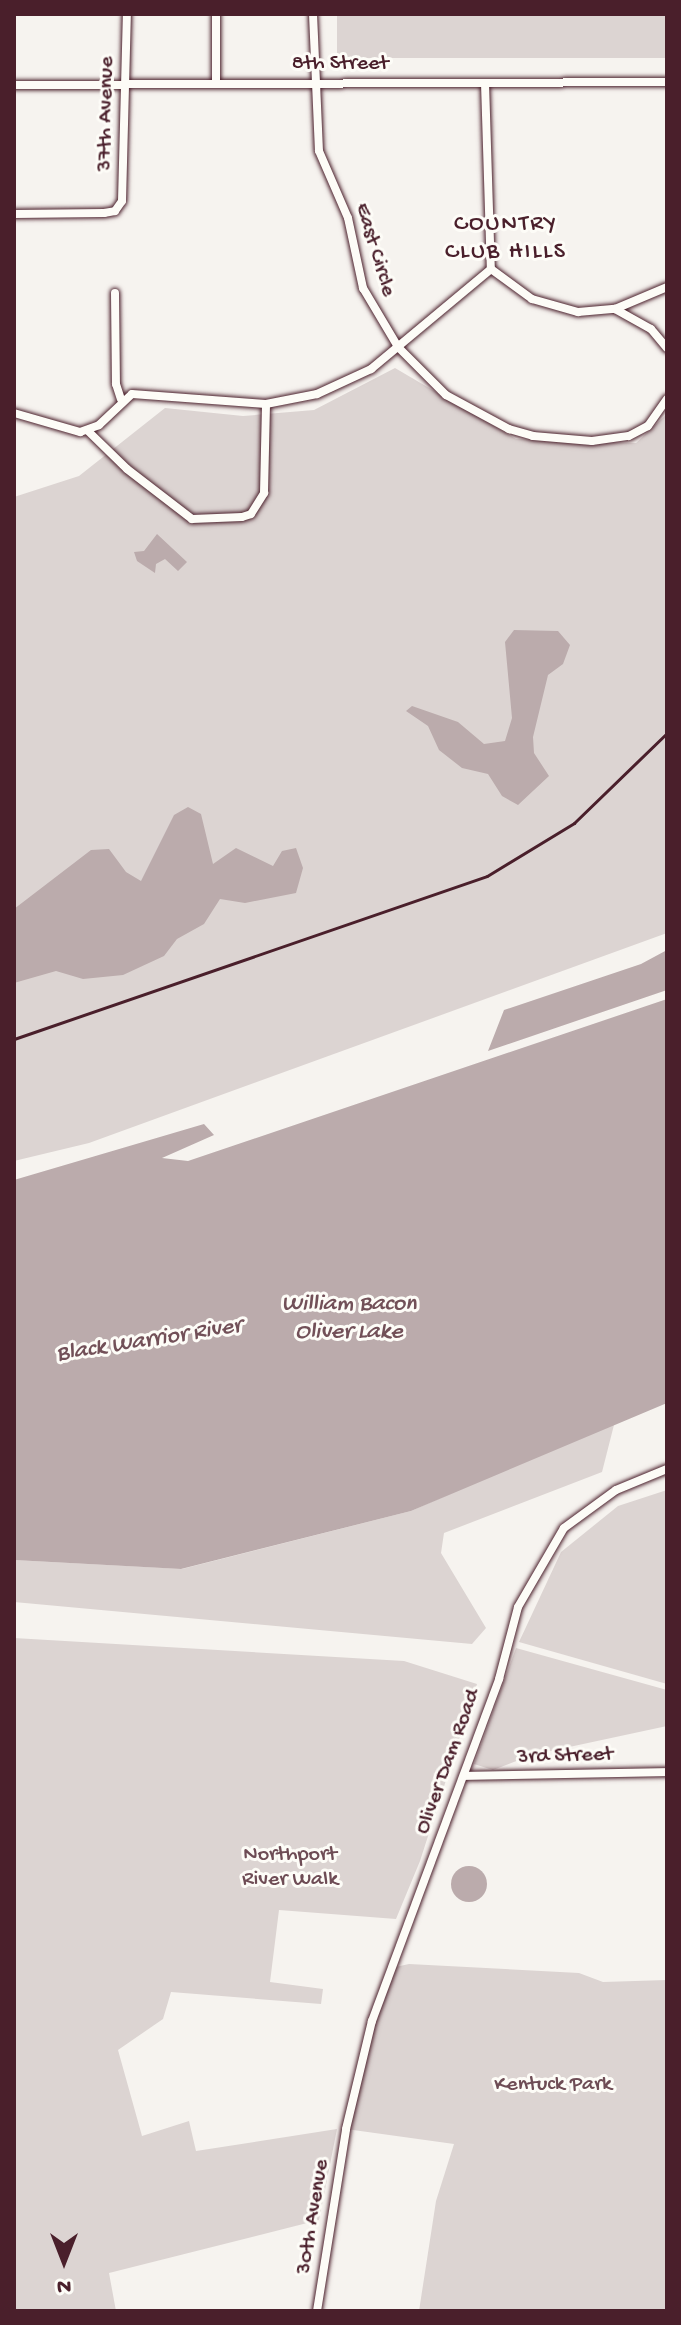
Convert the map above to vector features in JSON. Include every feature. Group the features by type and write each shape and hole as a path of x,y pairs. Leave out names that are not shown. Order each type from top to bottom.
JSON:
{"street":[{"name":"37th Avenue","path":"14,214 115,211 124,189 127,14"},
{"path":"216,14 216,84"},
{"name":"East Circle","path":"313,14 322,163 348,218 363,288 398,347 446,395 509,429 533,436 592,441 629,436 648,426 667,399"},
{"name":"8th Street","path":"14,85 667,82"},
{"path":"485,83 491,269"},
{"path":"491,269 554,309 615,309 667,287"},
{"path":"14,413 65,432 88,431 121,399 156,393 266,404 320,392 371,369 491,269"},
{"path":"115,293 116,384 121,399"},
{"path":"615,309 651,329 667,348"},
{"path":"88,431 127,469 192,519 229,519 251,514 264,493 266,404"},
{"name":"Oliver Dam Road","path":"346,2129 372,2021 464,1776 518,1607 546,1552 586,1508 667,1469"},
{"name":"3rd Street","path":"464,1776 667,1772"},
{"name":"30th Avenue","path":"317,2311 346,2129"}],"green space":[{"path":"337,14 667,14 667,58 337,58"},
{"path":"395,368 516,439 636,443 667,414 667,933 89,1143 14,1161 14,497 79,476 165,408 243,416 314,410"},
{"path":"615,1421 602,1472 444,1533 441,1553 486,1628 472,1644 14,1602 14,1560 182,1569 411,1511"},
{"path":"667,1490 667,1684 519,1642 561,1552 618,1506"},
{"name":"Northport River Walk","path":"14,1638 404,1661 477,1684 420,1861 396,1919 279,1910 270,1982 323,1989 321,2004 171,1992 163,2019 118,2050 142,2136 189,2121 196,2151 337,2129 319,2220 109,2273 116,2311 14,2311"},
{"path":"516,1648 667,1690 667,1726 532,1755 493,1770 474,1764"},
{"name":"Kentuck Park","path":"409,1964 579,1973 603,1982 667,1980 667,2311 419,2311 436,2201 454,2144 346,2129 391,1968"}],"water":[{"path":"157,534 187,562 178,571 165,559 156,564 155,573 137,561 134,552 144,551"},
{"path":"514,630 558,631 570,645 563,664 548,675 533,737 534,753 549,776 518,805 502,796 488,774 462,768 439,750 428,726 406,711 412,706 458,722 484,744 505,741 512,718 505,642"},
{"path":"188,807 201,814 213,864 236,848 273,866 282,851 296,848 303,868 296,893 245,903 220,899 204,924 177,939 164,956 123,975 83,979 56,971 14,983 14,909 91,850 109,849 126,872 141,881 174,815"},
{"path":"667,950 667,990 488,1051 504,1010 641,964"},
{"name":"William Bacon Oliver Lake","path":"667,999 667,1403 411,1511 181,1569 14,1560 14,1180 204,1124 214,1135 162,1158 188,1161"},
{"path":"469,1866 481,1872 487,1884 481,1896 469,1902 457,1896 451,1884 457,1872"}],"railway":[{"path":"14,1039 487,876 574,823 667,733"}],"district":[{"name":"COUNTRY CLUB HILLS","path":"506,239"}],"water label":[{"name":"Black Warrior River","path":"149,1341"}]}
